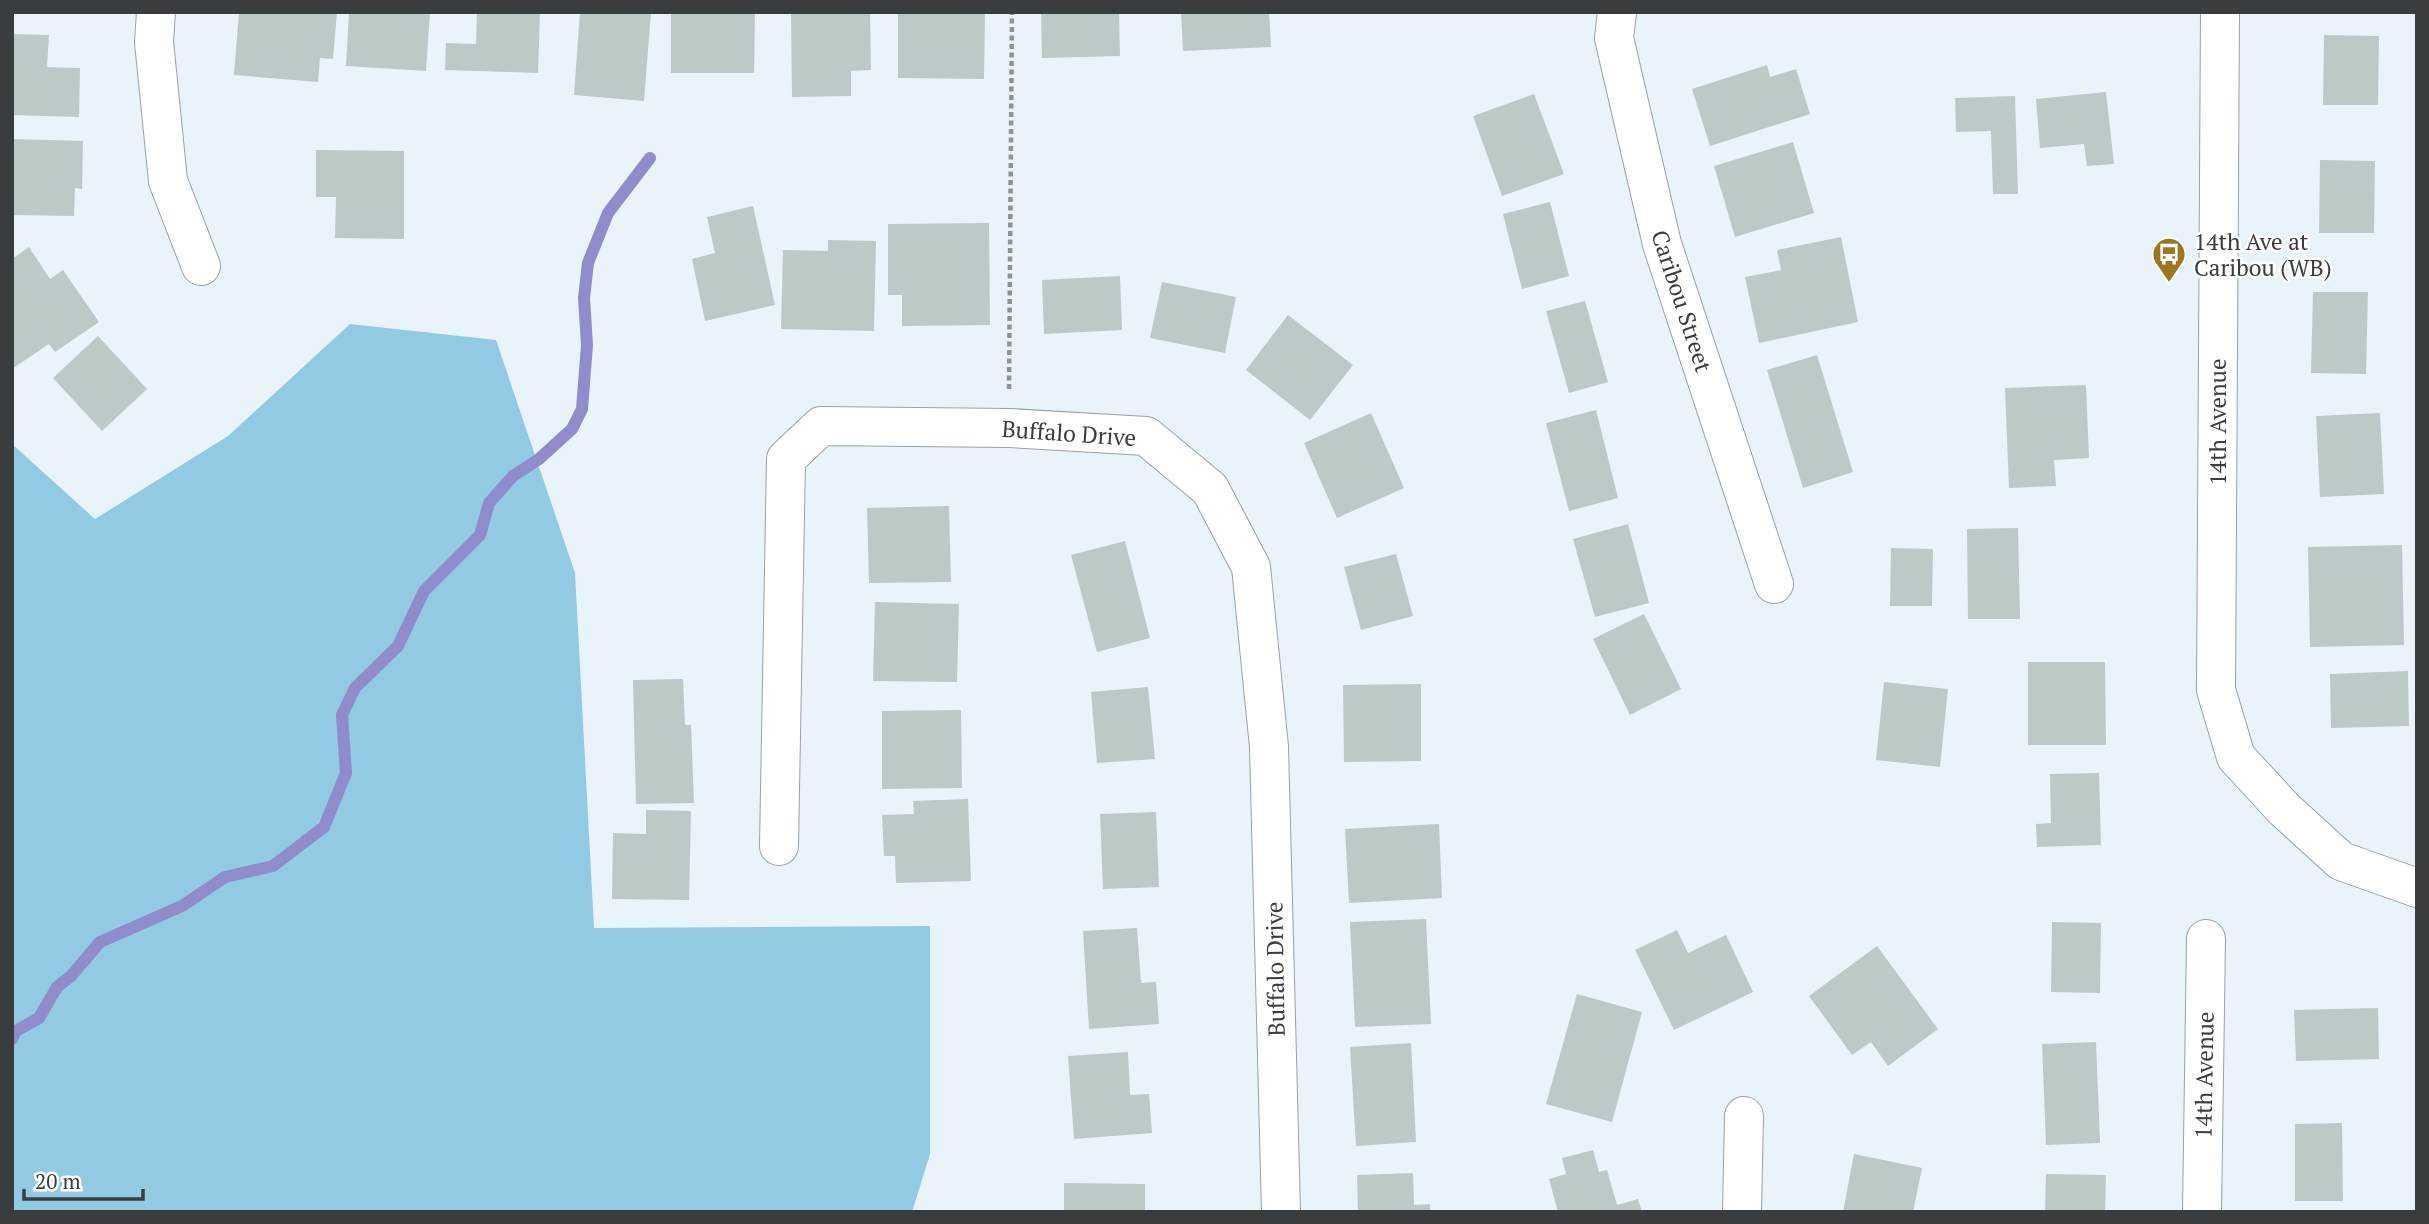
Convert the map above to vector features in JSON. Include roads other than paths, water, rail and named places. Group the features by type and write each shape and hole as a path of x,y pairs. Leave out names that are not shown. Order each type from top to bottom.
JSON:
{"street":[{"path":"156,12 155,42 168,181 201,266"},
{"name":"Caribou Street","path":"1617,12 1614,38 1662,244 1774,584"},
{"name":"14th Avenue","path":"2220,12 2216,690 2236,757 2284,810 2341,861 2417,888"},
{"name":"Buffalo Drive","path":"779,846 786,459 821,426 1009,428 1146,436 1210,489 1251,567 1269,747 1280,1212"},
{"name":"14th Avenue","path":"2202,1212 2206,939"},
{"path":"1742,1212 1744,1116"}],"waterway":[{"path":"12,1039 16,1031 39,1018 57,987 71,976 100,942 182,906 225,877 273,866 324,827 346,773 342,715 355,688 398,646 424,591 480,535 489,503 513,476 539,459 572,429 582,409 587,345 584,298 588,263 608,213 650,158"}],"place":[{"name":"14th Ave at Caribou (WB)","path":"2169,284"}]}
